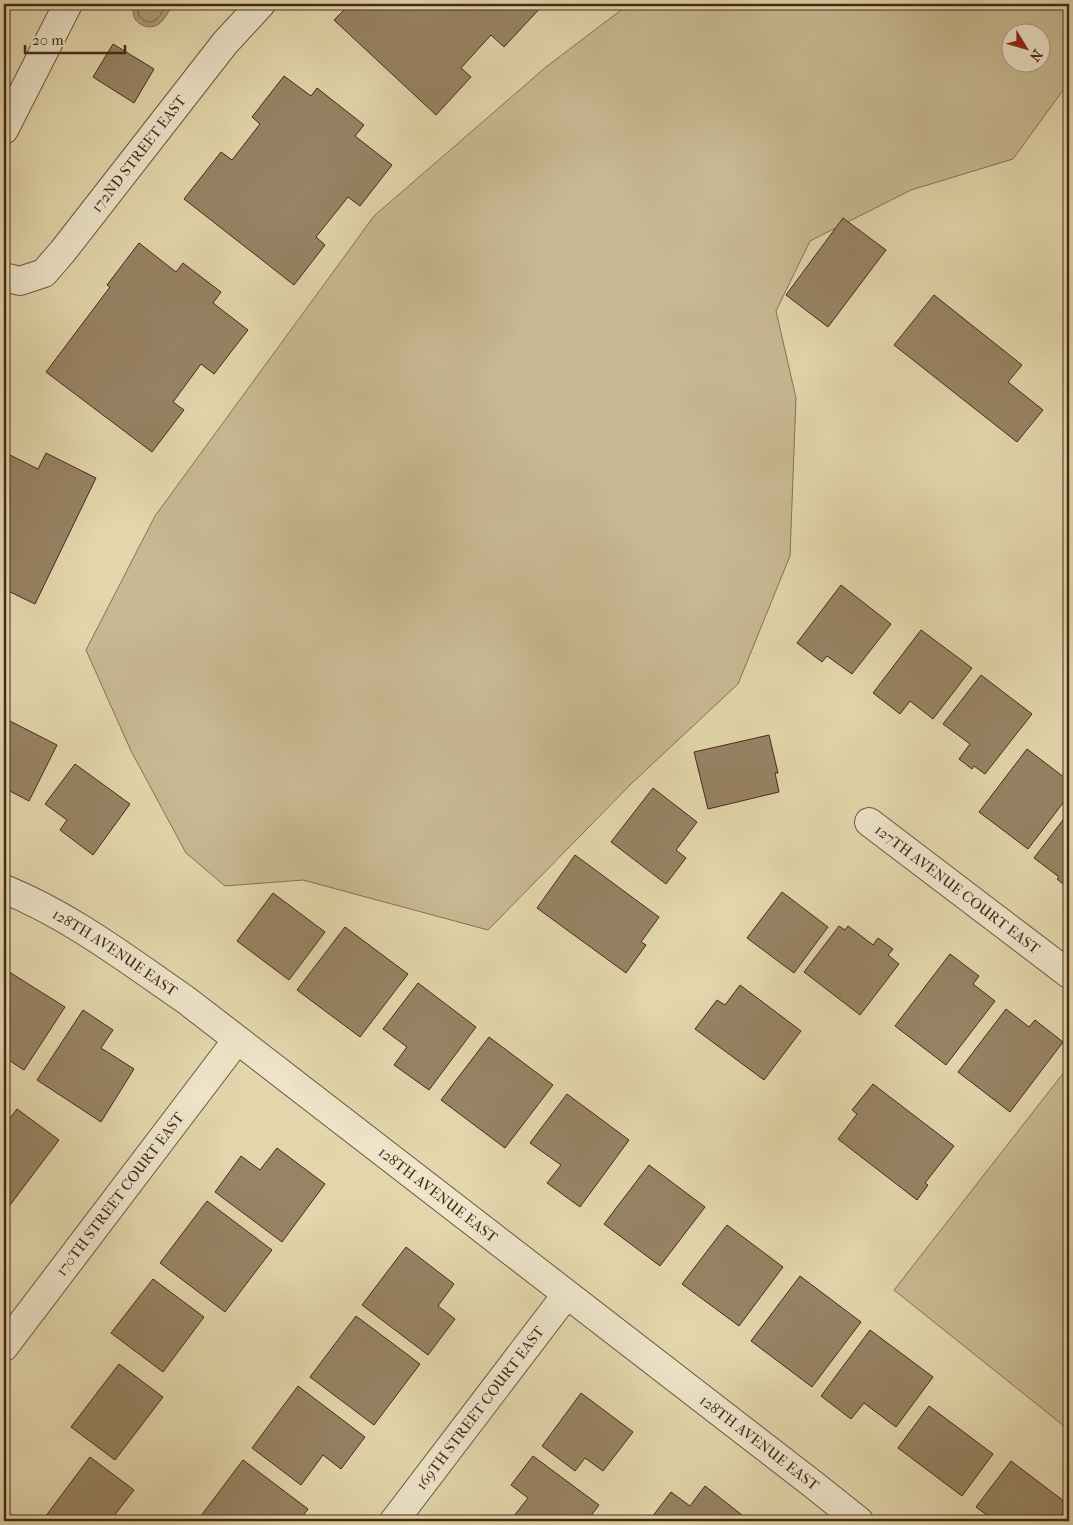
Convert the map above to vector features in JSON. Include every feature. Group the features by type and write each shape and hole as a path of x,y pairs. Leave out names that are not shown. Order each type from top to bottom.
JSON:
{"street":[{"path":"4,130 68,4"},
{"name":"172ND STREET EAST","path":"4,277 20,281 44,273 69,244 225,43 261,4"},
{"name":"127TH AVENUE COURT EAST","path":"870,822 1069,974"},
{"name":"128TH AVENUE EAST","path":"4,888 83,930 186,1000 859,1521"},
{"name":"170TH STREET COURT EAST","path":"4,1347 237,1040"},
{"name":"169TH STREET COURT EAST","path":"394,1521 566,1295"}],"shaded area":[{"path":"629,4 1069,4 1069,82 1013,159 911,190 810,241 776,311 796,398 790,556 738,684 632,783 488,930 303,880 225,886 186,853 131,751 86,650 155,516 374,216 546,67"},
{"path":"1069,1066 1069,1430 894,1290"}],"water":[{"path":"135,4 174,4 162,21 156,26 147,27 136,20 133,12"}],"building":[{"path":"350,4 544,4 504,47 491,35 461,68 471,77 436,115 334,20"},
{"path":"113,44 154,69 134,103 93,77"},
{"path":"284,76 311,96 317,88 364,125 355,136 392,165 360,206 348,197 316,237 325,245 294,285 184,199 221,152 232,160 260,124 252,117"},
{"path":"843,218 886,250 828,327 786,295"},
{"path":"139,243 176,272 183,263 221,292 213,303 248,330 214,374 201,364 173,402 184,410 152,452 46,372 110,287 107,285"},
{"path":"934,295 1022,365 1008,382 1043,410 1017,442 894,345"},
{"path":"4,452 38,469 46,453 96,478 35,604 4,589"},
{"path":"841,585 891,624 852,674 827,656 822,662 797,643"},
{"path":"921,630 972,668 933,719 910,701 900,714 873,693"},
{"path":"981,675 1032,714 985,774 974,766 972,769 959,759 970,744 943,724"},
{"path":"4,718 57,745 29,801 4,788"},
{"path":"769,735 778,773 775,773 779,792 708,809 694,752"},
{"path":"1027,749 1069,781 1069,795 1028,849 979,812"},
{"path":"75,764 130,804 93,855 60,830 67,820 45,804"},
{"path":"653,788 697,822 676,850 686,858 666,884 611,842"},
{"path":"1069,812 1069,889 1057,879 1059,877 1034,858"},
{"path":"575,855 659,917 641,942 646,945 626,973 537,908"},
{"path":"782,892 828,927 794,973 747,938"},
{"path":"273,893 325,932 289,980 237,941"},
{"path":"839,926 845,930 848,926 873,945 878,938 893,949 888,955 899,964 860,1015 804,972"},
{"path":"345,927 408,974 360,1037 297,990"},
{"path":"950,954 979,976 973,984 995,1001 946,1065 895,1026"},
{"path":"6,970 65,1007 24,1070 4,1057 4,972"},
{"path":"418,983 476,1027 429,1090 394,1065 407,1047 383,1029"},
{"path":"740,985 801,1031 764,1080 695,1029 717,1000 725,1005"},
{"path":"1006,1009 1029,1027 1035,1020 1063,1042 1010,1112 958,1072"},
{"path":"83,1010 113,1030 101,1048 134,1069 101,1122 37,1080"},
{"path":"489,1037 553,1085 505,1148 441,1100"},
{"path":"873,1084 954,1146 925,1183 928,1185 917,1200 838,1139 857,1114 852,1110"},
{"path":"567,1094 629,1140 580,1207 547,1183 561,1165 530,1143"},
{"path":"17,1109 59,1140 10,1205 4,1200 4,1126"},
{"path":"277,1148 325,1184 282,1242 215,1192 241,1156 260,1170"},
{"path":"649,1165 705,1207 660,1266 604,1224"},
{"path":"207,1201 272,1250 225,1312 160,1263"},
{"path":"727,1225 783,1267 739,1326 682,1284"},
{"path":"406,1247 454,1284 438,1306 455,1319 428,1355 362,1305"},
{"path":"800,1276 861,1322 812,1387 751,1341"},
{"path":"153,1279 204,1317 163,1372 111,1333"},
{"path":"356,1316 420,1364 374,1425 310,1377"},
{"path":"870,1330 933,1377 896,1427 864,1403 851,1419 821,1396"},
{"path":"119,1364 163,1397 115,1460 71,1427"},
{"path":"298,1386 365,1437 341,1469 323,1455 301,1485 252,1448"},
{"path":"581,1393 633,1432 603,1471 585,1458 575,1471 542,1446"},
{"path":"929,1406 993,1454 962,1496 898,1448"},
{"path":"533,1456 599,1505 587,1521 510,1521 528,1498 511,1485"},
{"path":"90,1457 134,1490 110,1521 42,1521"},
{"path":"243,1460 308,1509 299,1521 197,1521"},
{"path":"1011,1461 1069,1505 1058,1521 995,1521 976,1507"},
{"path":"705,1486 742,1515 737,1521 649,1521 671,1492 690,1506"}]}
